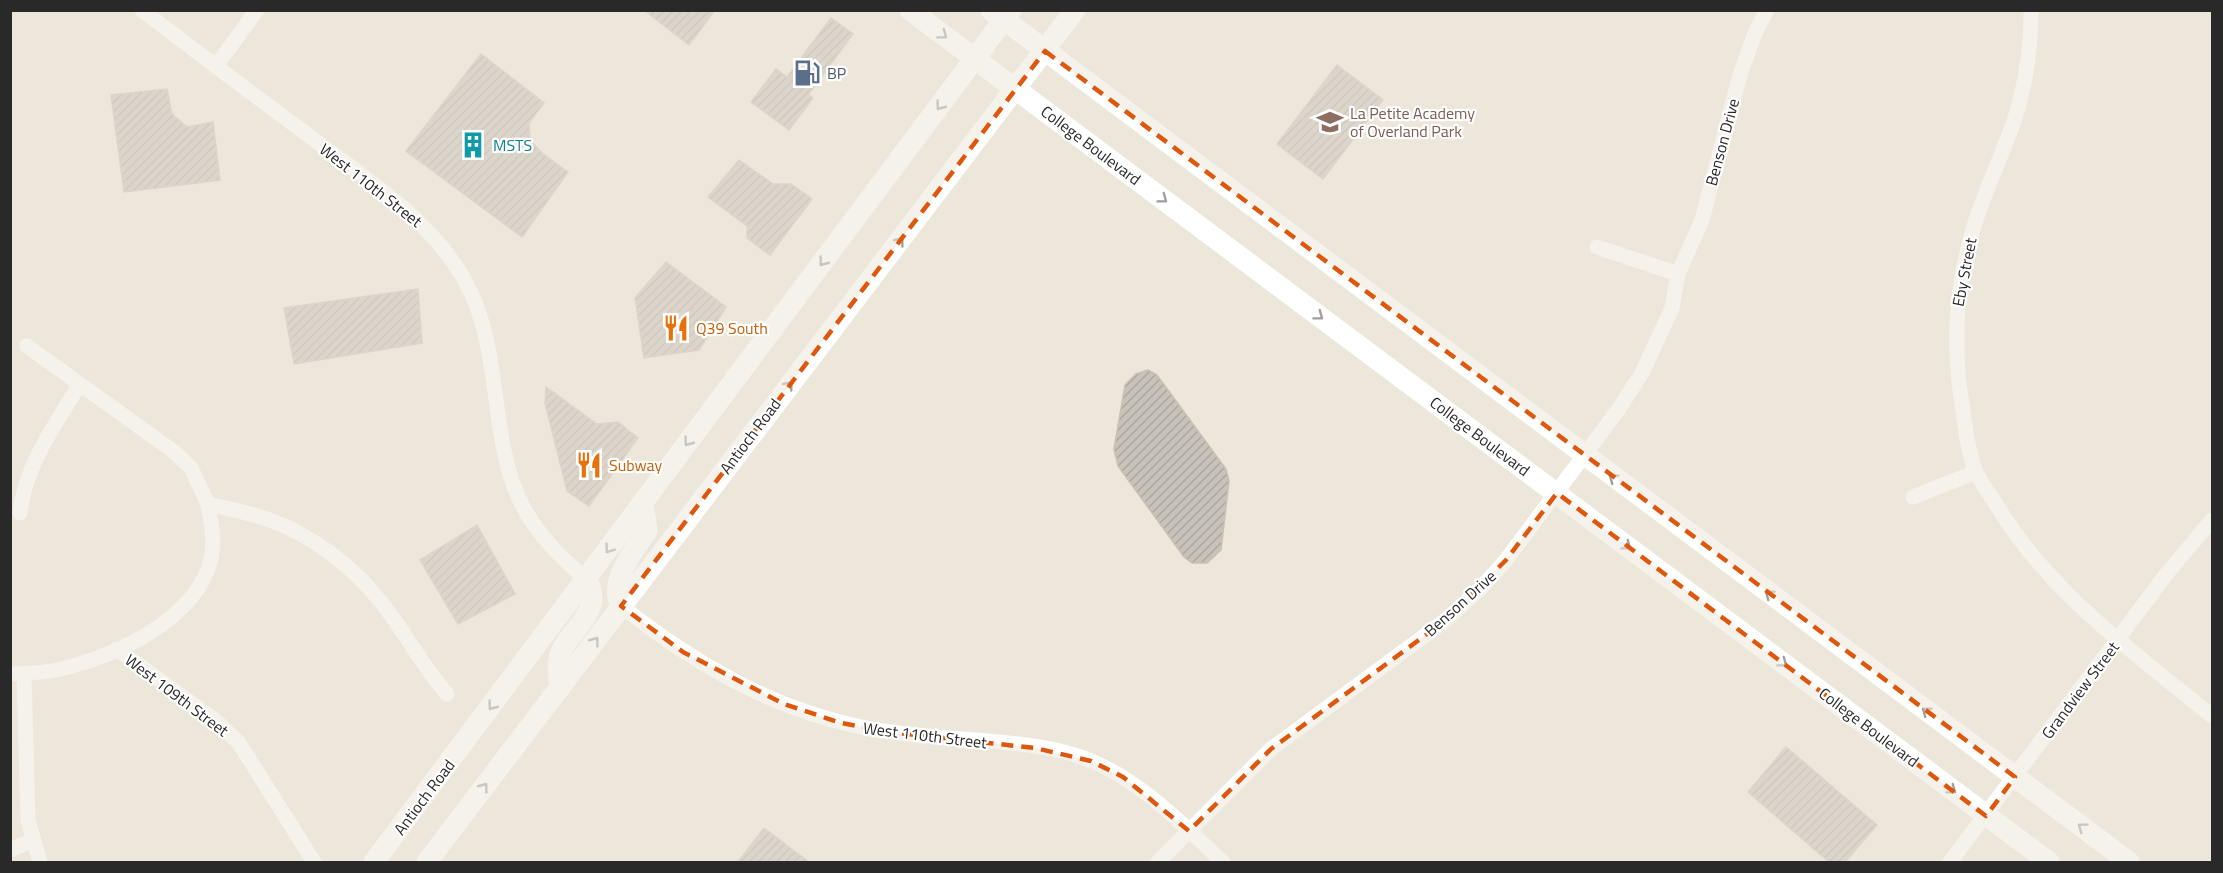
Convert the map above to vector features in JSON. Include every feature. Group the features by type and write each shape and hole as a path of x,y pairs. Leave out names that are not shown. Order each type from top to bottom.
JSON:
{"main road":[{"name":"College Boulevard","path":"910,10 2049,862"},
{"name":"Antioch Road","path":"427,862 1075,10"},
{"name":"Antioch Road","path":"374,862 975,59 1002,14"},
{"path":"1002,14 1045,51 1584,457 2129,862"},
{"path":"621,606 618,591 624,568 647,531 643,502"},
{"path":"560,688 559,658 590,609 591,596 587,580"}],"street":[{"name":"West 110th Street","path":"142,10 402,206 448,254 464,280 481,317 494,376 504,447 514,486 542,536 559,556 587,580"},
{"path":"216,66 257,10"},
{"name":"Benson Drive","path":"1158,862 1271,749 1461,607 1506,560 1584,457 1642,373 1672,308 1678,274 1702,220 1740,75 1755,33 1767,10"},
{"name":"Eby Street","path":"2031,10 2031,38 2024,84 2014,118 1978,213 1962,266 1956,308 1956,356 1969,451 1976,472 2015,534 2044,571 2076,604 2212,716"},
{"path":"1597,247 1678,274"},
{"path":"27,345 173,451 191,468 208,504 214,538 210,560 202,582 189,602 171,619 117,649 54,670 17,674 26,794 33,840 40,862"},
{"path":"21,513 22,491 31,467 80,385"},
{"path":"1913,497 1976,472"},
{"path":"208,504 270,520 293,530 349,569 379,599 429,675 447,694"},
{"name":"Grandview Street","path":"1950,862 2192,542 2212,520"},
{"name":"West 110th Street","path":"621,606 682,652 739,685 784,704 841,723 885,731 1035,748 1091,761 1123,777 1189,831 1222,862"},
{"name":"West 109th Street","path":"117,649 215,720 239,743 314,862"},
{"path":"10,850 33,840"}],"highlighted area":[{"path":"1045,51 2015,777 1986,816 1557,493 1506,560 1446,620 1271,749 1189,831 1123,777 1091,761 1035,748 897,733 841,723 784,704 683,652 621,606"}],"building":[{"path":"644,10 715,10 689,45"},
{"name":"BP","path":"831,18 853,34 808,95 813,98 789,130 751,102 776,69 787,77"},
{"name":"MSTS","path":"481,54 544,103 529,123 530,140 543,154 568,172 522,237 406,151"},
{"name":"La Petite Academy of Overland Park","path":"1337,65 1383,100 1323,179 1277,144"},
{"path":"167,89 172,114 187,127 213,122 220,180 124,192 111,95"},
{"path":"739,160 773,184 791,184 812,199 770,255 747,238 747,226 708,197"},
{"name":"Q39 South","path":"666,262 726,307 699,350 644,358 635,298"},
{"path":"418,289 422,343 294,364 284,308"},
{"path":"1148,370 1157,375 1226,469 1229,481 1221,550 1207,563 1192,563 1184,557 1118,466 1114,449 1125,385 1136,374"},
{"name":"Subway","path":"546,387 597,424 618,422 638,438 589,506 567,491 545,403"},
{"path":"477,525 515,594 458,624 420,560"},
{"path":"1786,747 1877,825 1845,862 1829,862 1748,792"},
{"path":"764,828 809,862 738,862"}],"place":[{"name":"BP","path":"807,73"},
{"name":"La Petite Academy of Overland Park","path":"1330,122"},
{"name":"MSTS","path":"473,145"},
{"name":"Q39 South","path":"676,328"},
{"name":"Subway","path":"589,465"}]}
